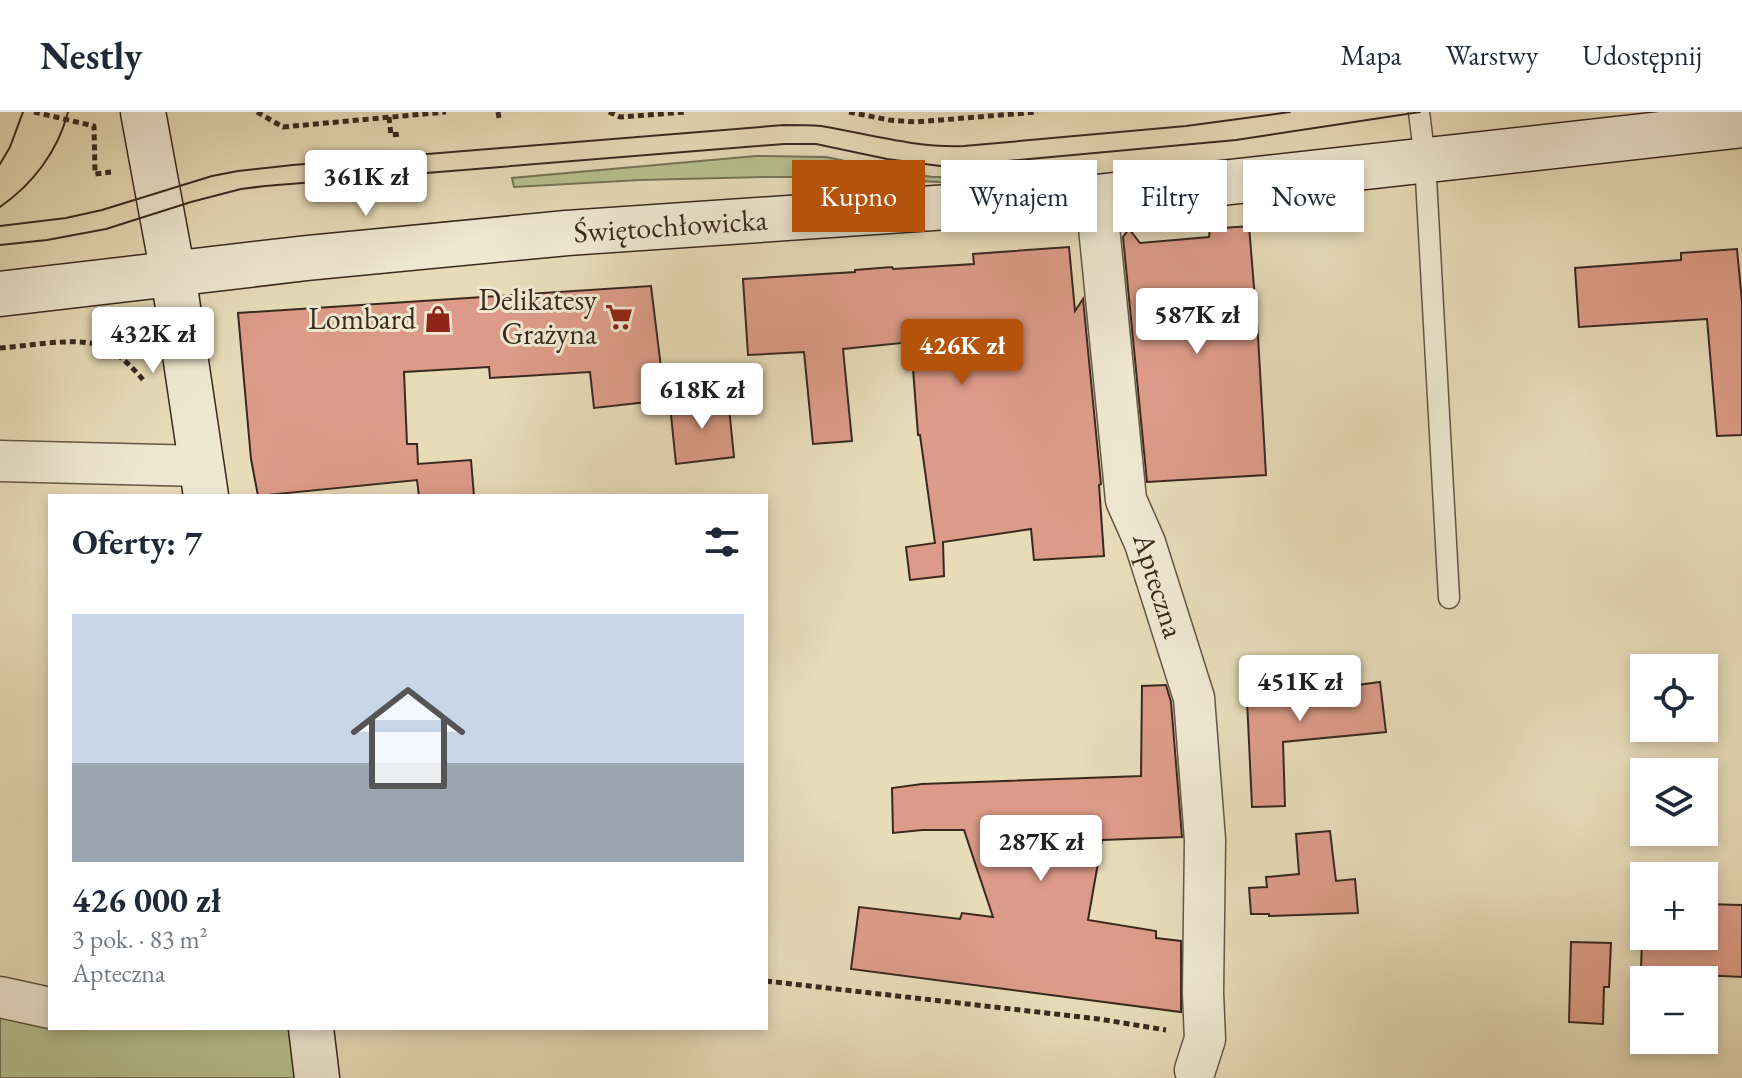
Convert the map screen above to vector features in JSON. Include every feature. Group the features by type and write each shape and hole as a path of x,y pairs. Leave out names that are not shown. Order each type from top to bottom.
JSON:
{"main road":[{"path":"143,112 173,274 203,481"},
{"name":"Świętochłowicka","path":"1097,197 1742,125"},
{"name":"Świętochłowicka","path":"0,294 322,256 567,233 941,208"},
{"path":"311,1030 317,1078"}],"street":[{"name":"Apteczna","path":"1097,207 1126,500 1145,543 1194,698 1205,840 1200,1055"},
{"path":"0,461 203,481"},
{"path":"0,997 48,1008"}],"lane":[{"path":"1419,112 1425,160 1449,598"}],"path":[{"path":"34,112 94,126 95,174 111,172"},
{"path":"257,112 283,127 446,112"},
{"path":"609,112 620,117 686,112"},
{"path":"849,112 916,122 1038,112"},
{"path":"389,117 391,135 402,134"},
{"path":"0,348 72,342 97,345 125,360 145,382 150,396"},
{"path":"768,981 1152,1026 1200,1055"}],"green space":[{"path":"756,156 840,160 792,160 792,177 640,180 514,187 512,178"},
{"path":"925,176 941,177 941,182 925,181"},
{"path":"0,985 48,1004 48,1030 311,1030 317,1078 0,1078"}],"building":[{"path":"1243,226 1243,232 1249,232 1266,475 1147,482 1123,237 1131,232 1140,243 1209,237 1210,232 1227,232 1227,228"},
{"path":"1069,247 1075,311 1083,299 1101,484 1104,556 1034,560 1031,529 943,542 944,576 910,580 906,547 935,543 918,435 911,342 843,349 852,441 813,444 804,352 748,355 743,279 974,264 973,254"},
{"path":"1737,249 1742,302 1742,435 1717,436 1707,319 1579,327 1575,268 1681,260 1681,253"},
{"path":"651,286 665,400 594,408 590,372 490,378 489,367 404,372 407,444 417,444 418,464 471,460 474,494 419,494 417,480 258,494 251,459 238,313"},
{"path":"728,398 734,457 676,464 670,405"},
{"path":"1283,658 1285,695 1380,682 1386,732 1283,742 1285,806 1252,807 1247,699 1251,698 1249,661"},
{"path":"1166,685 1171,702 1182,837 1102,840 1088,920 1156,931 1156,938 1181,941 1181,1012 851,969 859,907 960,919 962,913 993,917 964,830 893,833 892,788 922,784 1141,776 1142,686"},
{"path":"1330,831 1336,881 1355,879 1358,913 1251,914 1249,888 1267,887 1266,877 1299,874 1296,834"},
{"path":"1718,904 1742,905 1742,977 1718,976 1718,966 1641,966 1642,950 1718,950"},
{"path":"1571,942 1611,943 1609,987 1604,987 1603,1024 1569,1022"}],"tram line":[{"path":"0,164 23,112"},
{"path":"0,207 43,166 58,140 68,112"},
{"path":"0,226 102,210 212,176 293,165 784,125 821,126 910,143 964,146 1186,126 1290,112"},
{"path":"0,245 106,229 191,202 265,186 784,144 816,144 940,166 965,165 1236,140 1420,112"}],"place":[{"name":"Delikatesy Grażyna","path":"619,317"},
{"name":"Lombard","path":"438,319"}]}
